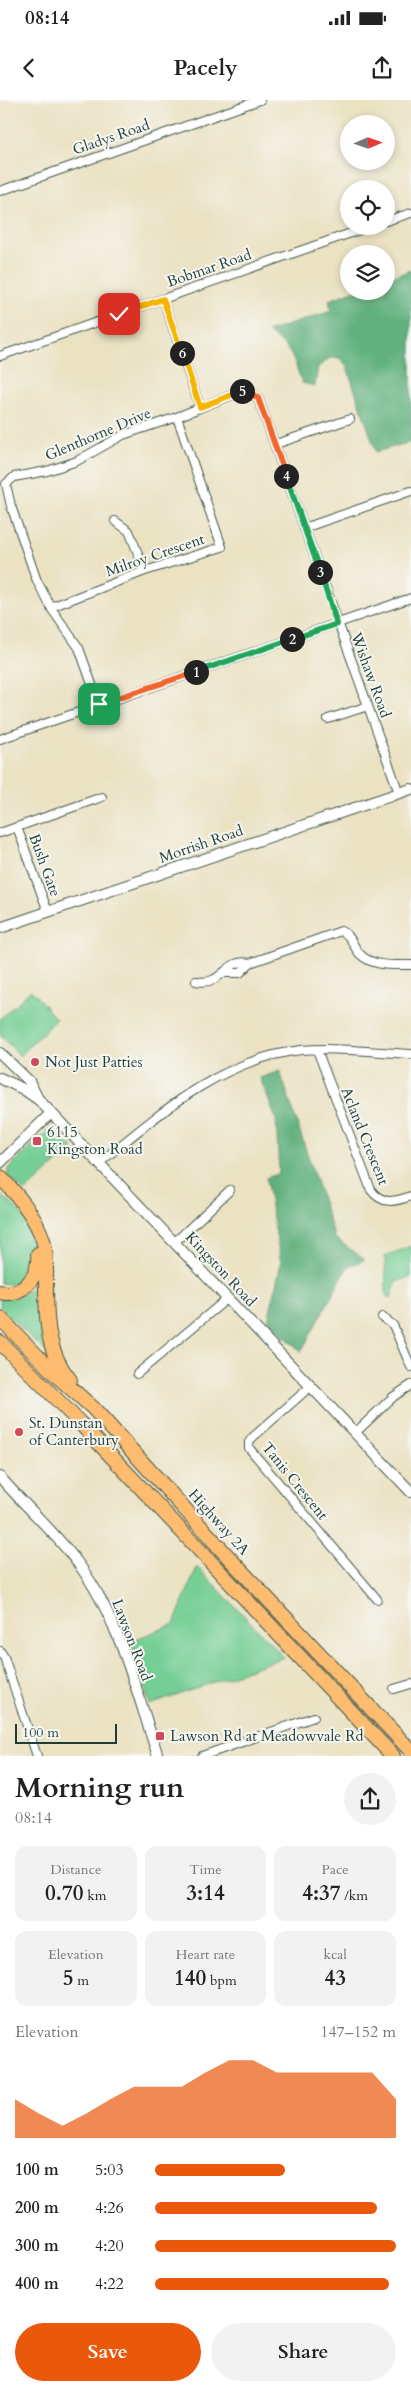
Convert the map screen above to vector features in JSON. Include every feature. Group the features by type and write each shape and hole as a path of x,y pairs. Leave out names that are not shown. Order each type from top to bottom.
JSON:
{"highway":[{"path":"0,1177 24,1204 38,1225 44,1242 46,1311 54,1356 65,1374 92,1408"},
{"path":"0,1188 16,1203 29,1220 37,1241 39,1258 36,1272 27,1285 6,1294 0,1292"},
{"name":"Highway 2A","path":"0,1318 57,1376 92,1408 232,1561 411,1751"},
{"path":"0,1342 82,1424 393,1756"}],"street":[{"name":"Gladys Road","path":"0,191 260,100"},
{"path":"395,218 411,213"},
{"name":"Bobmar Road","path":"0,356 345,235"},
{"path":"163,299 200,407"},
{"name":"Glenthorne Drive","path":"99,704 79,648 51,607 38,581 11,506 6,484 14,477 47,471 77,461 123,435 177,417 244,390 258,398 276,444 337,624"},
{"name":"Milroy Crescent","path":"51,607 145,571 222,547 177,417"},
{"path":"276,444 350,419"},
{"path":"304,528 411,491"},
{"path":"115,520 129,530 145,571"},
{"path":"0,739 411,598"},
{"name":"Wishaw Road","path":"337,624 399,793"},
{"path":"328,720 368,706"},
{"name":"Morrish Road","path":"0,928 411,789"},
{"path":"0,833 102,797"},
{"name":"Bush Gate","path":"17,827 48,912"},
{"path":"225,973 240,973 250,963 341,931 348,934 361,955 375,963 411,965"},
{"path":"196,981 211,982 225,973 232,964 240,960 250,963"},
{"path":"99,1162 176,1101 213,1079 259,1059 284,1053 317,1050 411,1054"},
{"name":"Acland Crescent","path":"317,1050 371,1190 377,1198 385,1201 411,1196"},
{"path":"0,1078 5,1064 1,1053"},
{"path":"1,1053 29,1082 39,1100"},
{"name":"Kingston Road","path":"0,1078 24,1089 39,1100 411,1492"},
{"path":"0,1163 51,1113"},
{"path":"175,1242 230,1190"},
{"path":"137,1374 228,1298"},
{"path":"382,1317 393,1325 411,1367"},
{"path":"355,1433 393,1398 411,1385"},
{"name":"Tanis Crescent","path":"310,1386 253,1437 249,1442 250,1448 377,1599"},
{"name":"Lawson Road","path":"0,1477 77,1562 99,1597 116,1635 158,1756"},
{"path":"0,1651 4,1657 36,1756"},
{"path":"394,1689 411,1684"},
{"path":"202,1756 314,1717"}],"green space":[{"path":"411,270 411,442 376,452 347,367 340,358 330,358 318,367 315,386 302,383 290,353 282,343 267,332 331,311 329,300 340,296 340,300 395,300 395,276"},
{"path":"31,990 56,1019 20,1056 0,1035 0,1019"},
{"path":"280,1071 335,1238 365,1260 348,1266 301,1352 268,1320 281,1263 266,1178 279,1173 276,1119 260,1078"},
{"path":"53,1130 73,1148 25,1192 8,1176 8,1169 47,1131"},
{"path":"0,1195 17,1209 35,1239 36,1261 32,1272 18,1285 0,1283"},
{"path":"411,1246 411,1277 396,1282 391,1298 386,1296 385,1256"},
{"path":"41,1277 51,1357 0,1308 0,1298 24,1294"},
{"path":"197,1567 284,1657 150,1705 131,1641 174,1624"}],"place":[{"name":"Not Just Patties","path":"35,1062"},
{"name":"6115 Kingston Road","path":"37,1141"},
{"name":"St. Dunstan of Canterbury","path":"19,1432"},
{"name":"Lawson Rd at Meadowvale Rd","path":"160,1736"}],"route":[{"path":"99,704 337,624 276,444 258,398 244,390 200,407 163,299 119,314"}]}
